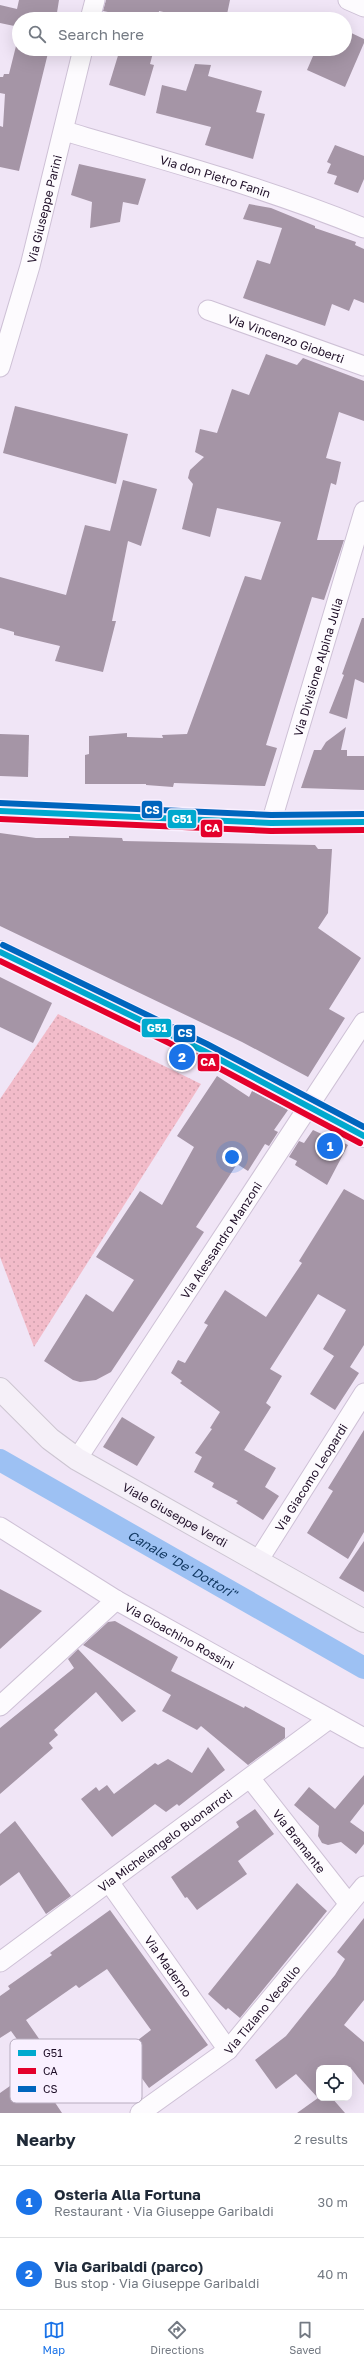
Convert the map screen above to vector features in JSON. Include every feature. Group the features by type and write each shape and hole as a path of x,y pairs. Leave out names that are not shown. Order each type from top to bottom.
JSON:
{"main road":[{"name":"Viale Giuseppe Verdi","path":"0,1388 50,1439 77,1459 364,1620"}],"street":[{"path":"92,12 95,0"},
{"path":"348,0 364,7"},
{"name":"Via Giuseppe Parini","path":"0,367 3,340 30,266 81,56"},
{"name":"Via don Pietro Fanin","path":"64,131 188,166 309,206 364,228"},
{"name":"Via Vincenzo Gioberti","path":"208,310 364,366"},
{"name":"Via Divisione Alpina Julia","path":"271,823 364,511"},
{"path":"0,811 271,823 364,822"},
{"path":"0,952 310,1106 364,1136"},
{"name":"Via Alessandro Manzoni","path":"77,1459 364,1022"},
{"name":"Via Giacomo Leopardi","path":"258,1561 364,1394"},
{"name":"Via Gioachino Rossini","path":"0,1527 116,1600 364,1738"},
{"path":"0,1706 116,1600"},
{"name":"Via Michelangelo Buonarroti","path":"0,1962 329,1719"},
{"name":"Via Bramante","path":"250,1778 349,1904"},
{"name":"Via Maderno","path":"109,1882 228,2050"},
{"name":"Via Tiziano Vecellio","path":"140,2113 228,2050 364,1886"}],"shaded area":[{"path":"58,1014 201,1084 34,1347 0,1257 0,1099"}],"building":[{"path":"19,0 59,0 57,12 12,12 12,26 0,23 0,5 17,9"},
{"path":"106,0 230,0 227,12 103,11"},
{"path":"352,33 364,39 364,43 345,87 307,70 313,56 352,56"},
{"path":"14,56 47,56 19,171 0,167 0,126 3,127 5,94 0,93 0,77 3,77 4,74 9,74"},
{"path":"118,56 152,56 150,64 154,65 145,96 109,85"},
{"path":"195,64 211,65 208,76 262,91 256,112 265,114 253,159 205,145 211,127 156,113 162,85 186,91"},
{"path":"335,145 364,156 364,179 358,193 334,184 337,176 327,173 331,164 327,162"},
{"path":"79,164 146,179 138,205 123,202 120,222 90,228 92,202 71,195"},
{"path":"249,204 271,208 315,226 315,228 356,242 355,245 364,249 364,303 354,299 349,311 332,304 325,326 243,298 257,260 270,264 282,228 243,219"},
{"path":"266,354 297,365 303,358 364,381 364,421 339,412 326,458 341,462 336,485 331,483 317,540 344,540 324,600 312,597 266,745 277,748 265,786 174,783 173,787 146,784 85,784 85,755 89,754 89,736 127,733 127,737 163,738 162,735 187,734 245,576 261,580 281,522 217,508 210,537 182,529 193,484 188,478 190,470 204,457 195,452 200,429 217,433 232,389 249,395"},
{"path":"15,406 128,434 116,484 3,453"},
{"path":"123,480 157,489 141,546 128,541 112,621 116,621 103,672 55,661 60,646 14,635 14,632 0,628 0,577 66,595 85,525 110,531"},
{"path":"362,618 364,618 364,683 355,679 347,719 329,713 344,675 342,674"},
{"path":"346,727 341,750 347,750 347,756 364,756 364,790 301,788 314,750 321,750 326,742"},
{"path":"0,734 29,735 28,777 0,776"},
{"path":"0,833 36,838 69,838 69,836 122,838 123,841 315,845 318,849 332,849 328,913 318,928 361,958 329,1009 345,1018 308,1077 242,1042 0,926"},
{"path":"0,977 52,1003 33,1043 0,1027"},
{"path":"217,1076 249,1097 252,1091 288,1110 274,1130 278,1132 269,1146 265,1144 248,1171 237,1164 196,1227 204,1232 111,1372 96,1380 80,1382 73,1380 44,1361 86,1294 113,1312 134,1280 96,1257 140,1191 162,1205 194,1147 177,1136"},
{"path":"313,1130 326,1136 327,1134 348,1145 327,1185 295,1165 297,1161 289,1157 299,1141 304,1143"},
{"path":"344,1189 364,1200 364,1345 350,1367 359,1373 335,1410 310,1394 334,1356 323,1349 346,1310 318,1294 270,1369 282,1376 266,1403 271,1407 244,1450 276,1468 265,1487 279,1496 263,1520 236,1503 238,1501 212,1487 214,1483 194,1472 202,1457 195,1453 212,1429 210,1428 220,1412 180,1383 182,1381 171,1373 178,1360 185,1363 208,1325 204,1323 225,1290 266,1317 302,1263 299,1261"},
{"path":"122,1417 155,1437 137,1466 103,1447"},
{"path":"364,1430 364,1532 348,1559 307,1533 333,1491 328,1488"},
{"path":"364,1541 364,1592 339,1578"},
{"path":"0,1589 42,1611 0,1649"},
{"path":"115,1621 178,1657 171,1671 244,1708 245,1706 285,1728 285,1738 248,1765 201,1726 197,1730 162,1711 171,1695 83,1645 108,1622"},
{"path":"78,1649 136,1711 122,1722 96,1692 54,1730 58,1735 49,1743 53,1748 0,1794 0,1728 74,1668 68,1659"},
{"path":"208,1747 225,1770 179,1806 177,1804 166,1812 155,1804 112,1837 81,1799 96,1787 99,1791 107,1785 114,1794 155,1763 158,1765 168,1759 192,1773"},
{"path":"364,1775 364,1804 350,1822 364,1832 364,1844 356,1854 341,1842 328,1845 322,1843 318,1836 319,1826 294,1805 309,1787 335,1809"},
{"path":"255,1809 274,1834 238,1861 247,1874 197,1910 187,1897 185,1898 171,1877 239,1827 236,1822"},
{"path":"15,1821 71,1896 46,1914 19,1872 0,1886 0,1834"},
{"path":"297,1883 327,1911 240,2018 228,2008 226,2010 208,1994"},
{"path":"110,1910 208,2045 149,2088 142,2078 142,2039 139,2039 151,2030 107,1969 79,1988 76,1985 26,2020 39,2039 17,2039 11,2031 0,2038 0,1996 10,1989 8,1986 52,1955 50,1953"},
{"path":"364,1918 364,2000 344,2025 364,2042 364,2085 352,2070 352,2065 316,2065 316,2096 296,2074 276,2089 255,2060 286,2036 335,1975 345,1959 337,1952"},
{"path":"10,2086 10,2103 55,2103 62,2113 0,2113 0,2093"},
{"path":"316,2099 316,2101 335,2101 345,2113 297,2113"}],"waterway":[{"name":"Canale \"De' Dottori\"","path":"0,1460 364,1668"}],"transit line":[{"name":"CS","path":"0,803 271,815 364,814"},
{"name":"G51","path":"0,811 271,823 364,822"},
{"name":"CA","path":"0,819 271,831 364,830"},
{"name":"CS","path":"3,945 207,1044 364,1127"},
{"name":"G51","path":"0,952 204,1051 364,1136"},
{"name":"CA","path":"0,961 200,1058 360,1143"}],"place":[{"name":"Via Garibaldi (parco)","path":"182,1057"},
{"name":"Osteria Alla Fortuna","path":"330,1146"}]}
